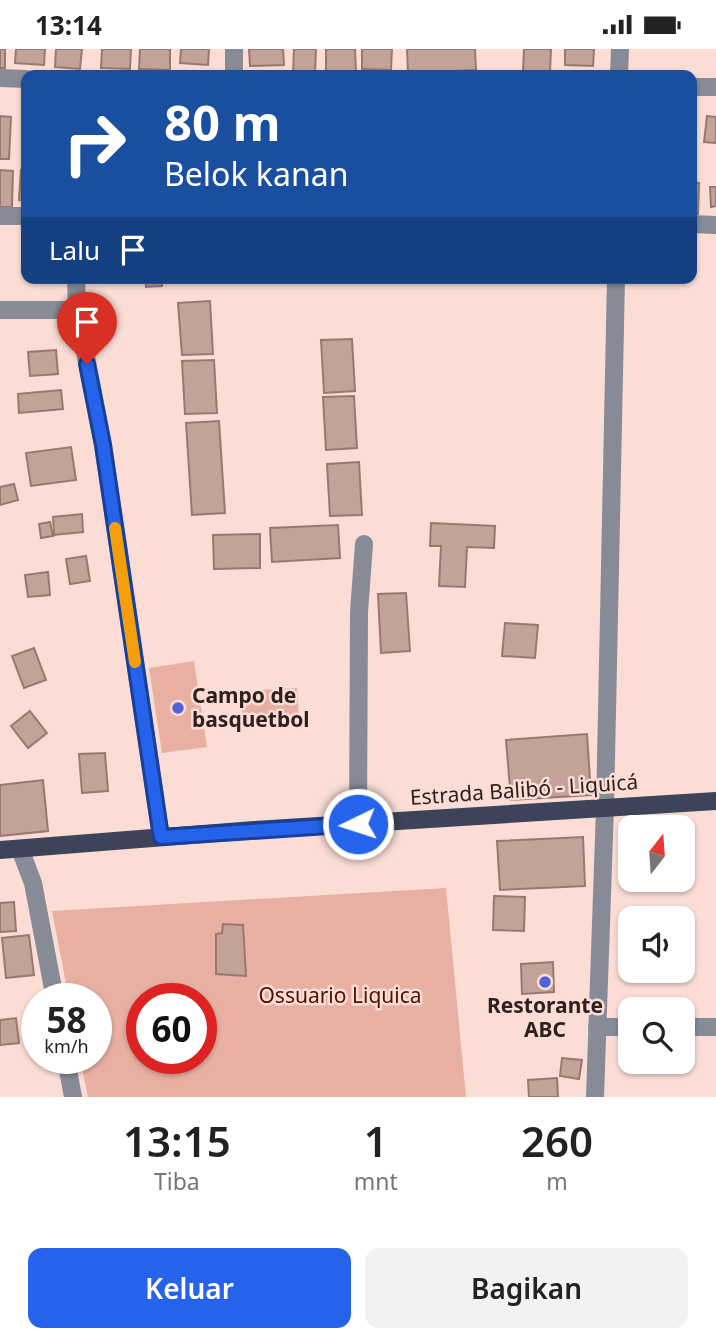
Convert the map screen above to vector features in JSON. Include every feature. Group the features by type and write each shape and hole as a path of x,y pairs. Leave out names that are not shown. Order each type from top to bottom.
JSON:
{"main road":[{"name":"Estrada Balibó - Liquicá","path":"0,850 716,801"}],"street":[{"path":"234,49 234,70"},
{"path":"619,70 620,49"},
{"path":"0,78 21,79"},
{"path":"697,87 716,87"},
{"path":"0,216 21,216"},
{"path":"697,224 716,225"},
{"path":"76,284 76,310 103,445 161,837"},
{"path":"595,1097 606,807 616,284"},
{"path":"0,310 76,310"},
{"path":"358,824 359,612 364,544"},
{"path":"20,849 33,883 52,983"},
{"path":"597,1027 618,1027"},
{"path":"695,1027 716,1027"},
{"path":"69,1074 73,1097"}],"green space":[{"name":"Campo de basquetbol","path":"194,661 207,747 162,753 149,668"},
{"path":"297,688 299,720 243,724 240,691"},
{"name":"Ossuario Liquica","path":"446,888 466,1097 88,1097 83,1074 112,1074 112,983 66,983 52,911"}],"building":[{"path":"0,49 5,49 5,68 0,68"},
{"path":"16,49 45,49 44,65 15,63"},
{"path":"56,49 82,49 80,69 55,67"},
{"path":"102,49 131,49 130,69 101,68"},
{"path":"140,49 170,49 170,70 139,69"},
{"path":"181,49 209,49 208,65 180,63"},
{"path":"249,49 283,49 284,65 250,66"},
{"path":"294,49 316,49 315,70 293,70"},
{"path":"326,49 355,49 356,70 326,70"},
{"path":"362,49 392,49 391,70 362,69"},
{"path":"407,49 475,49 476,70 408,70"},
{"path":"524,49 551,49 550,70 523,70"},
{"path":"565,49 594,49 593,66 565,65"},
{"path":"0,116 11,117 9,159 0,159"},
{"path":"707,116 716,117 716,143 704,142"},
{"path":"0,170 13,171 12,207 0,207"},
{"path":"697,183 699,183 697,214"},
{"path":"710,187 716,187 716,206 711,207"},
{"path":"146,284 162,284 162,286 146,287"},
{"path":"210,301 213,354 182,355 178,303"},
{"path":"352,339 355,391 324,393 321,340"},
{"path":"56,350 58,374 30,376 28,352"},
{"path":"214,360 217,413 185,414 182,361"},
{"path":"61,390 63,409 19,413 18,394"},
{"path":"354,396 357,448 326,450 323,397"},
{"path":"219,421 225,513 192,515 186,423"},
{"path":"71,447 76,480 31,486 26,453"},
{"path":"359,462 362,515 330,516 327,464"},
{"path":"14,484 18,500 0,505 0,487"},
{"path":"82,514 83,532 54,535 53,517"},
{"path":"50,522 53,536 41,538 39,524"},
{"path":"431,523 495,526 494,548 467,547 465,587 439,586 441,546 430,546"},
{"path":"338,525 340,558 272,562 270,528"},
{"path":"260,534 260,568 214,569 213,535"},
{"path":"86,556 90,581 70,584 66,559"},
{"path":"48,572 50,595 28,597 25,575"},
{"path":"406,593 410,651 381,653 378,594"},
{"path":"505,623 538,625 535,658 502,656"},
{"path":"34,648 46,680 24,688 12,656"},
{"path":"30,711 47,733 28,748 11,726"},
{"path":"587,734 591,795 511,800 506,740"},
{"path":"105,753 108,791 82,793 79,754"},
{"path":"43,780 48,831 0,836 0,785"},
{"path":"583,837 585,886 500,890 497,841"},
{"path":"494,896 525,897 524,931 493,930"},
{"path":"14,902 16,931 0,932 0,903"},
{"path":"223,924 243,925 246,976 216,974 216,934 222,933"},
{"path":"29,935 34,975 6,978 2,938"},
{"path":"553,962 554,992 522,994 521,964"},
{"path":"16,1018 19,1043 0,1045 0,1020"},
{"path":"562,1058 582,1060 579,1079 560,1076"},
{"path":"557,1078 558,1097 529,1097 528,1080"}],"slow traffic":[{"path":"115,528 135,662"}],"place":[{"name":"Campo de basquetbol","path":"178,708"},
{"name":"Restorante ABC","path":"545,982"}],"route":[{"path":"87,364 103,445 161,837 358,824"}]}
